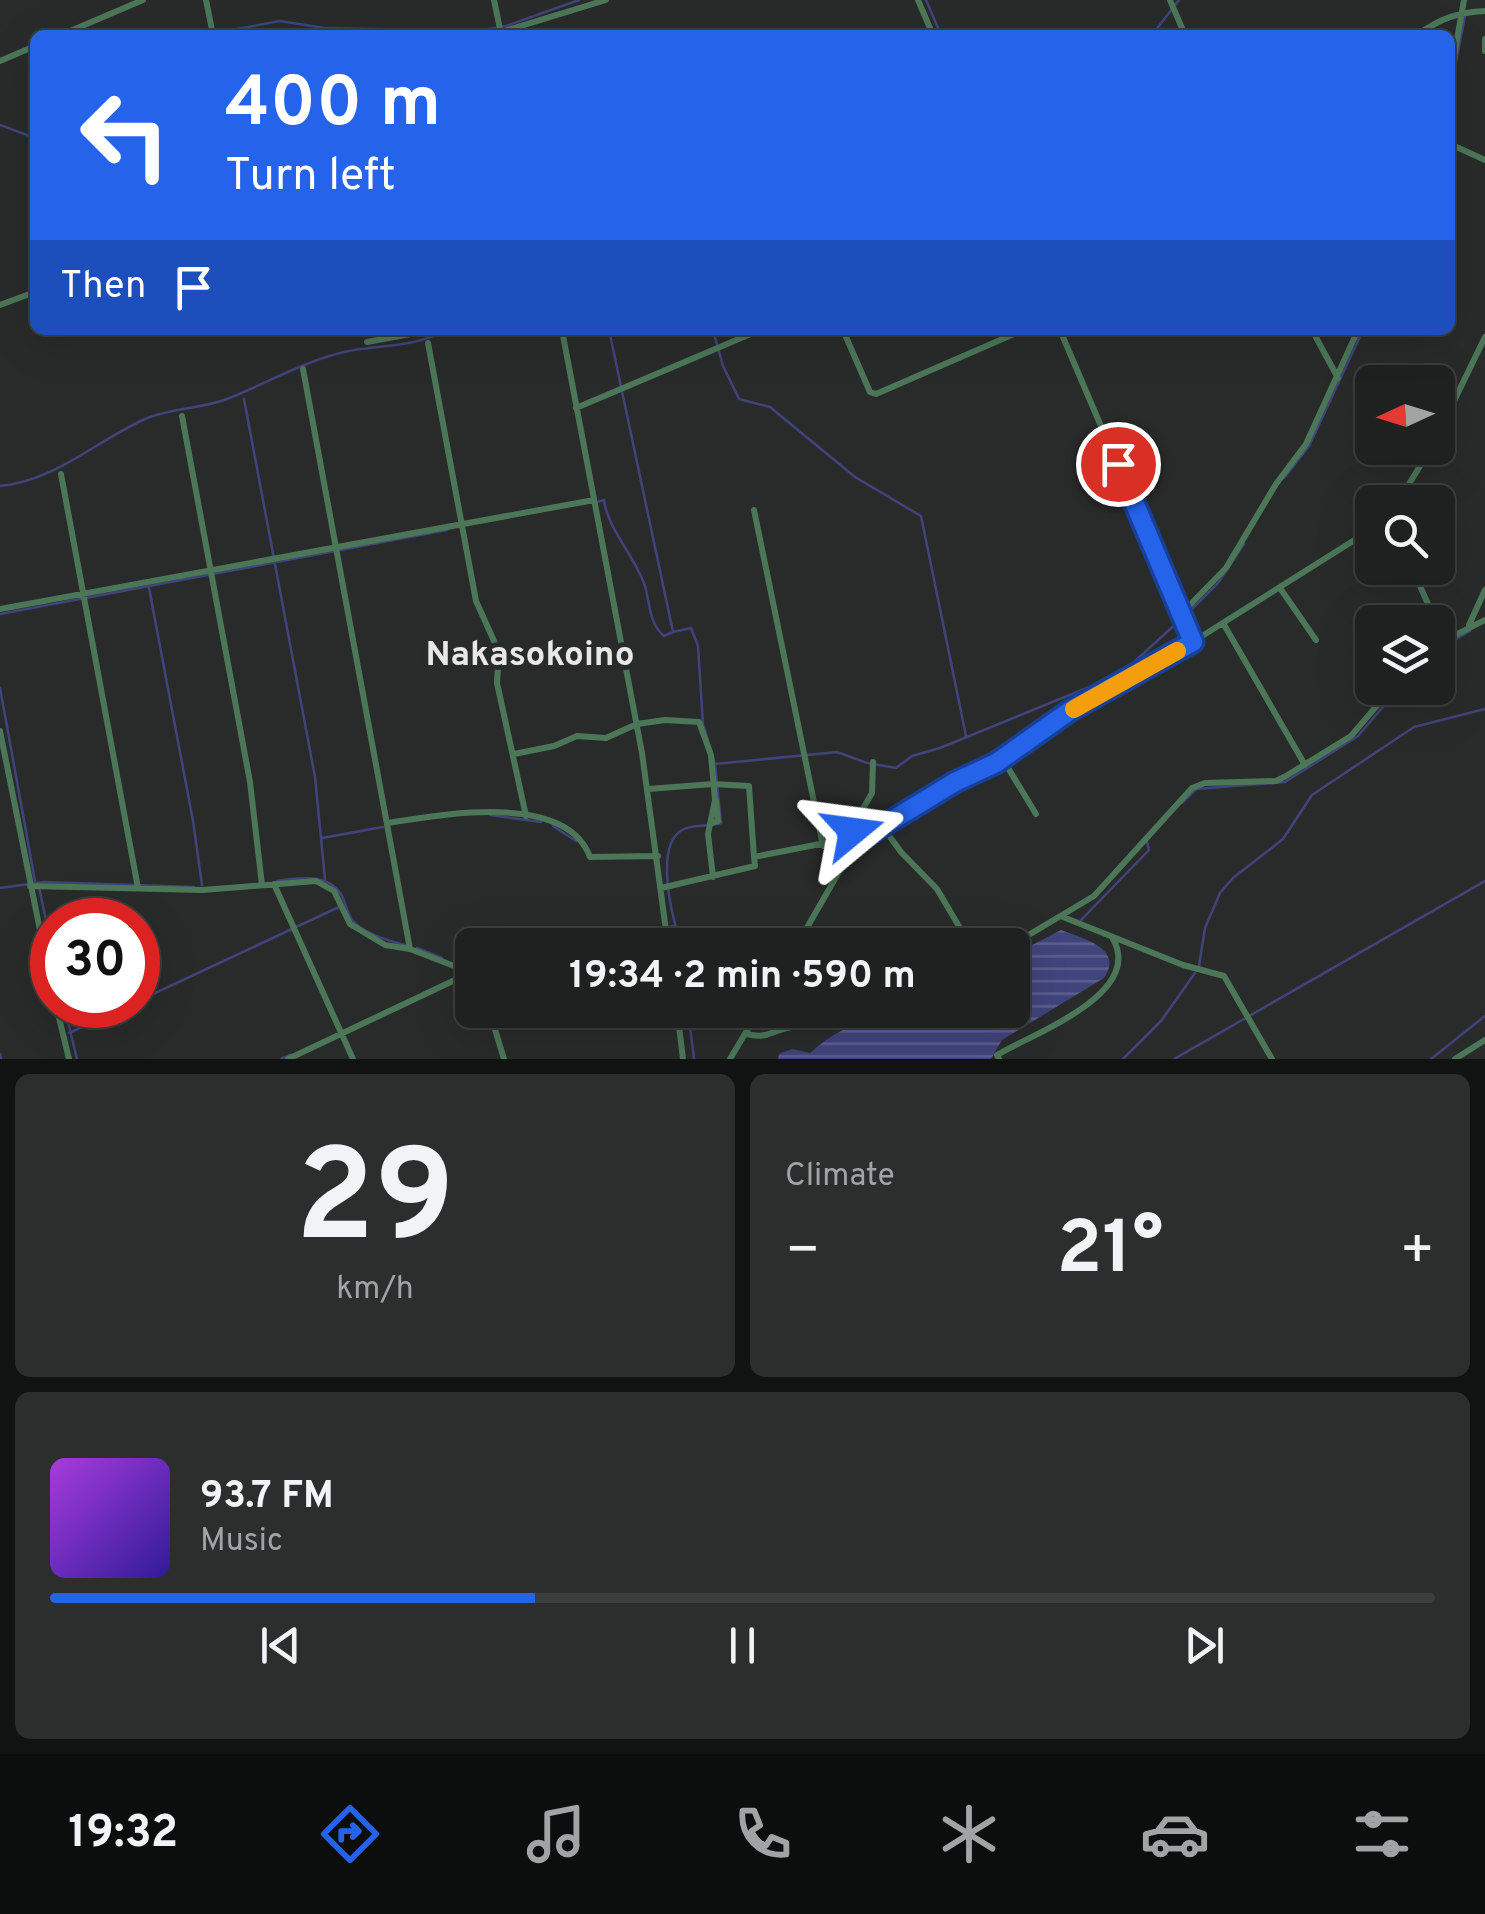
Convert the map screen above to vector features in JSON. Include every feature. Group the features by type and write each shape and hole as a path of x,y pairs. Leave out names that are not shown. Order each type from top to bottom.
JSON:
{"street":[{"path":"72,30 143,0"},
{"path":"206,0 212,30"},
{"path":"494,0 500,30"},
{"path":"511,30 606,0"},
{"path":"918,0 931,30"},
{"path":"1170,0 1183,30"},
{"path":"1455,52 1464,0"},
{"path":"1425,30 1463,10 1485,12"},
{"path":"1485,39 1485,51"},
{"path":"0,61 30,48"},
{"path":"1455,146 1485,160"},
{"path":"0,305 30,294"},
{"path":"367,342 405,335"},
{"path":"563,335 637,724 667,928"},
{"path":"576,408 748,335"},
{"path":"846,335 870,392 876,394 1012,335"},
{"path":"1062,335 1193,642"},
{"path":"1315,335 1338,378"},
{"path":"1182,613 1226,568 1276,484 1306,444 1356,335"},
{"path":"1455,399 1485,337"},
{"path":"428,343 476,601 499,652 498,683 526,816"},
{"path":"303,369 410,949"},
{"path":"182,416 250,782 262,885"},
{"path":"61,474 138,888"},
{"path":"0,609 594,500"},
{"path":"754,510 823,846"},
{"path":"807,928 846,858 868,835 1002,758 1071,710 1224,624 1355,540"},
{"path":"1280,588 1316,640"},
{"path":"1469,626 1485,590"},
{"path":"1455,634 1485,620"},
{"path":"1224,624 1305,766"},
{"path":"1030,935 1094,896 1192,788 1276,781 1352,736 1378,705"},
{"path":"514,754 554,746 578,736 606,738 637,724 665,720 698,722 711,754 716,800 708,834 713,877"},
{"path":"0,731 33,898"},
{"path":"1002,758 1036,814"},
{"path":"854,838 854,824 872,794 873,762"},
{"path":"648,789 713,784 748,786 755,866 662,888"},
{"path":"387,823 462,810 526,816 551,820 585,844 590,857 658,856"},
{"path":"882,826 900,852 936,890 959,928"},
{"path":"754,858 868,835"},
{"path":"30,886 203,890 316,881 339,897 350,924 385,945 410,949 455,967"},
{"path":"274,884 353,1059"},
{"path":"1063,917 1182,965 1224,976 1272,1059"},
{"path":"1000,1059 997,1055 1103,995 1119,967 1120,951 1111,936"},
{"path":"288,1059 455,980"},
{"path":"62,1028 69,1059"},
{"path":"495,1028 504,1059"},
{"path":"679,1028 683,1059"},
{"path":"730,1059 750,1028"},
{"path":"747,1034 770,1036 784,1028"},
{"path":"1454,1059 1485,1040"}],"water":[{"path":"1061,930 1098,946 1109,959 1109,968 1104,978 1030,1023 1030,946"},
{"path":"847,1028 1022,1028 1002,1040 991,1059 778,1059 779,1054 792,1049 810,1053"}],"waterway":[{"path":"483,30 506,26 579,0"},
{"path":"926,0 939,30"},
{"path":"1156,30 1179,0"},
{"path":"1455,67 1465,16"},
{"path":"231,30 280,21 324,28 425,30"},
{"path":"0,125 30,136"},
{"path":"0,486 39,477 155,415 227,399 333,355 437,335"},
{"path":"610,335 673,632 691,628 698,646 703,724 715,764 721,823 682,830 669,851 668,884 677,928"},
{"path":"714,335 723,366 739,399 770,407 855,477 921,516 966,736"},
{"path":"1284,478 1309,446 1361,335"},
{"path":"244,399 315,777 325,879"},
{"path":"597,502 604,500 611,522 641,575 655,625 664,636 673,632"},
{"path":"0,614 447,530"},
{"path":"1186,615 1218,583 1244,544"},
{"path":"149,588 202,885"},
{"path":"715,764 837,752 896,768 912,756 1121,674 1180,620"},
{"path":"1455,640 1470,631"},
{"path":"0,688 35,881"},
{"path":"1182,803 1196,789 1285,782 1358,736 1384,705"},
{"path":"1199,966 1205,928 1220,893 1283,839 1312,795 1414,727 1485,709"},
{"path":"490,815 541,822"},
{"path":"553,826 576,841"},
{"path":"322,838 383,827"},
{"path":"1081,920 1149,850 1147,842"},
{"path":"277,881 323,880 337,890 358,925 405,945"},
{"path":"1174,1059 1485,881"},
{"path":"0,888 44,882 194,887"},
{"path":"39,887 41,898"},
{"path":"160,991 339,907"},
{"path":"666,928 673,926"},
{"path":"417,948 442,958"},
{"path":"1123,1059 1161,1021 1195,973"},
{"path":"1431,1059 1485,1016"},
{"path":"70,1028 77,1059"},
{"path":"69,1033 80,1028"},
{"path":"690,1028 694,1059"},
{"path":"0,1054 1,1059"},
{"path":"281,1059 290,1055"}],"slow traffic":[{"path":"1074,709 1177,651"}],"district":[{"name":"Nakasokoino","path":"530,656"}],"route":[{"path":"853,831 854,838 868,835 955,782 996,763 1071,710 1193,642 1118,464"}]}
